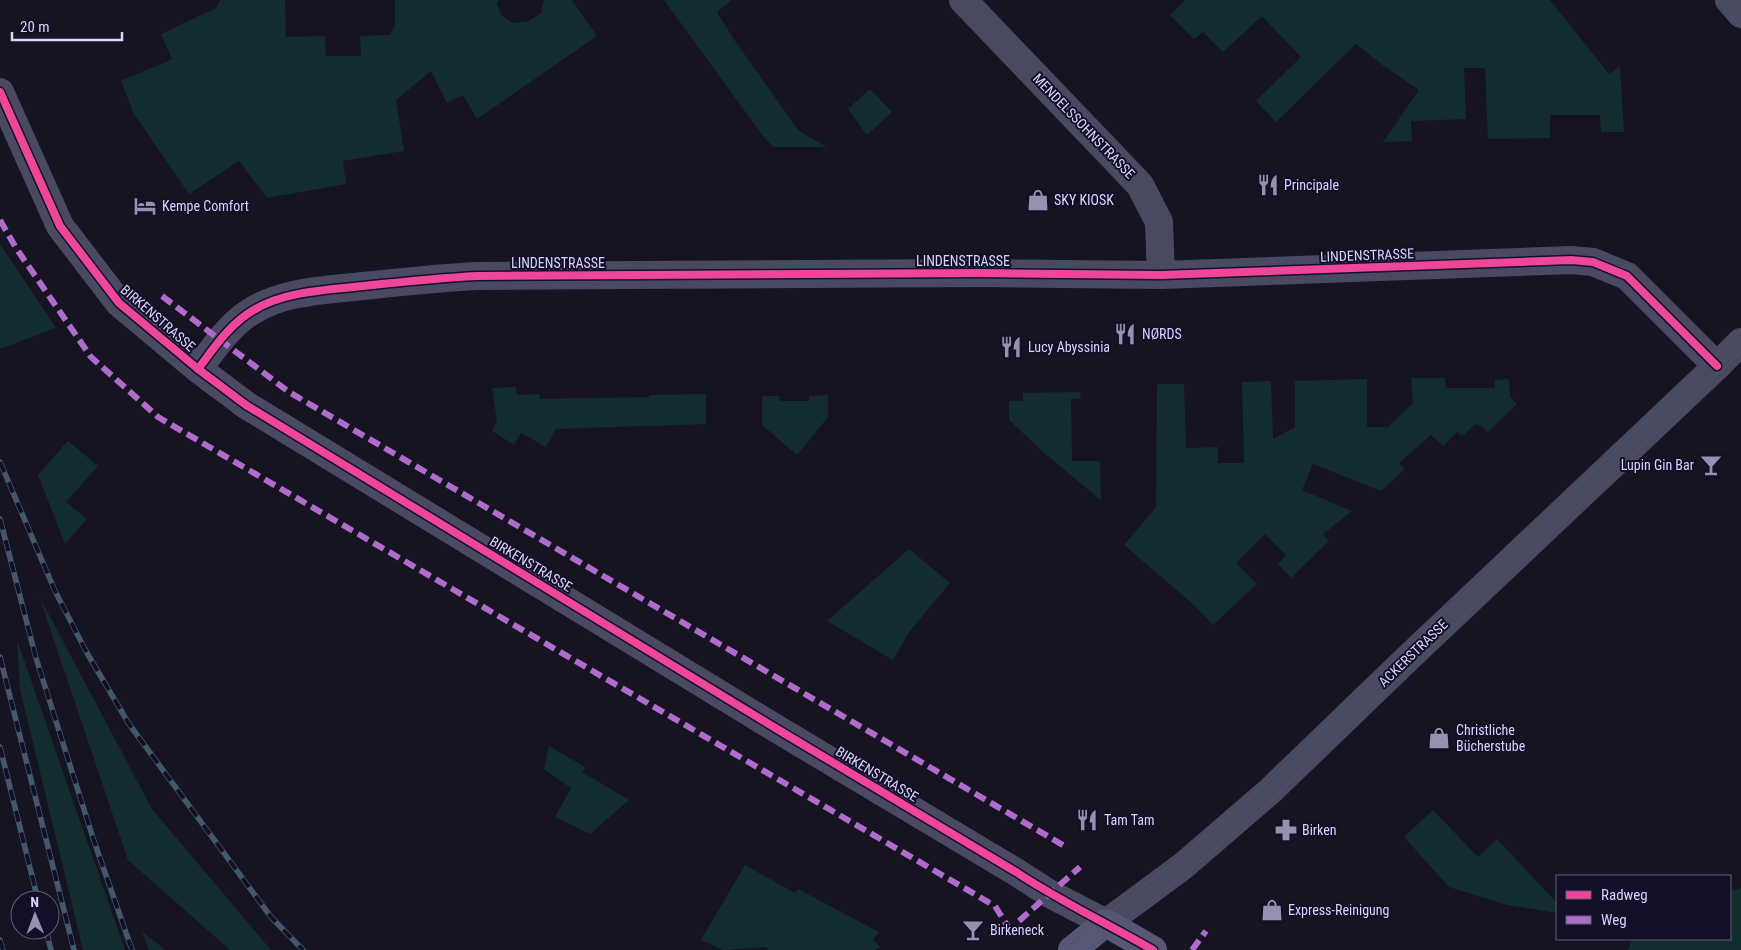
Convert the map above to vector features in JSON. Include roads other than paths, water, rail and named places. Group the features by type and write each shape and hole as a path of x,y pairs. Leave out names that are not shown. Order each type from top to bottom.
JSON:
{"street":[{"name":"MENDELSSOHNSTRASSE","path":"963,0 1140,185 1159,222 1161,275"},
{"path":"1729,0 1741,14"},
{"name":"BIRKENSTRASSE","path":"0,92 60,226 119,303 246,406 1050,894 1153,950"},
{"name":"LINDENSTRASSE","path":"198,369 229,330 253,311 282,298 326,290 437,278 477,276 1161,275 1570,260 1593,262 1627,276 1717,366"},
{"name":"ACKERSTRASSE","path":"1072,950 1183,866 1270,791 1407,658 1741,342"}],"tram line":[{"path":"1718,0 1741,28"},
{"path":"1063,950 1170,865 1254,794 1741,330"},
{"path":"1088,950 1187,873 1262,809 1741,352"}],"railway":[{"path":"0,462 55,591 87,653 129,724 271,917 303,950"},
{"path":"0,519 36,658 94,841 132,950"},
{"path":"0,657 74,950"},
{"path":"0,747 36,890"},
{"path":"0,940 3,950"},
{"path":"48,940 51,950"}],"place":[{"name":"Principale","path":"1268,185"},
{"name":"SKY KIOSK","path":"1038,200"},
{"name":"Kempe Comfort","path":"145,206"},
{"name":"NØRDS","path":"1125,334"},
{"name":"Lucy Abyssinia","path":"1011,347"},
{"name":"Lupin Gin Bar","path":"1711,465"},
{"name":"Christliche Bücherstube","path":"1439,738"},
{"name":"Tam Tam","path":"1087,820"},
{"name":"Birken","path":"1286,830"},
{"name":"Express-Reinigung","path":"1272,910"},
{"name":"Birkeneck","path":"973,930"}]}
